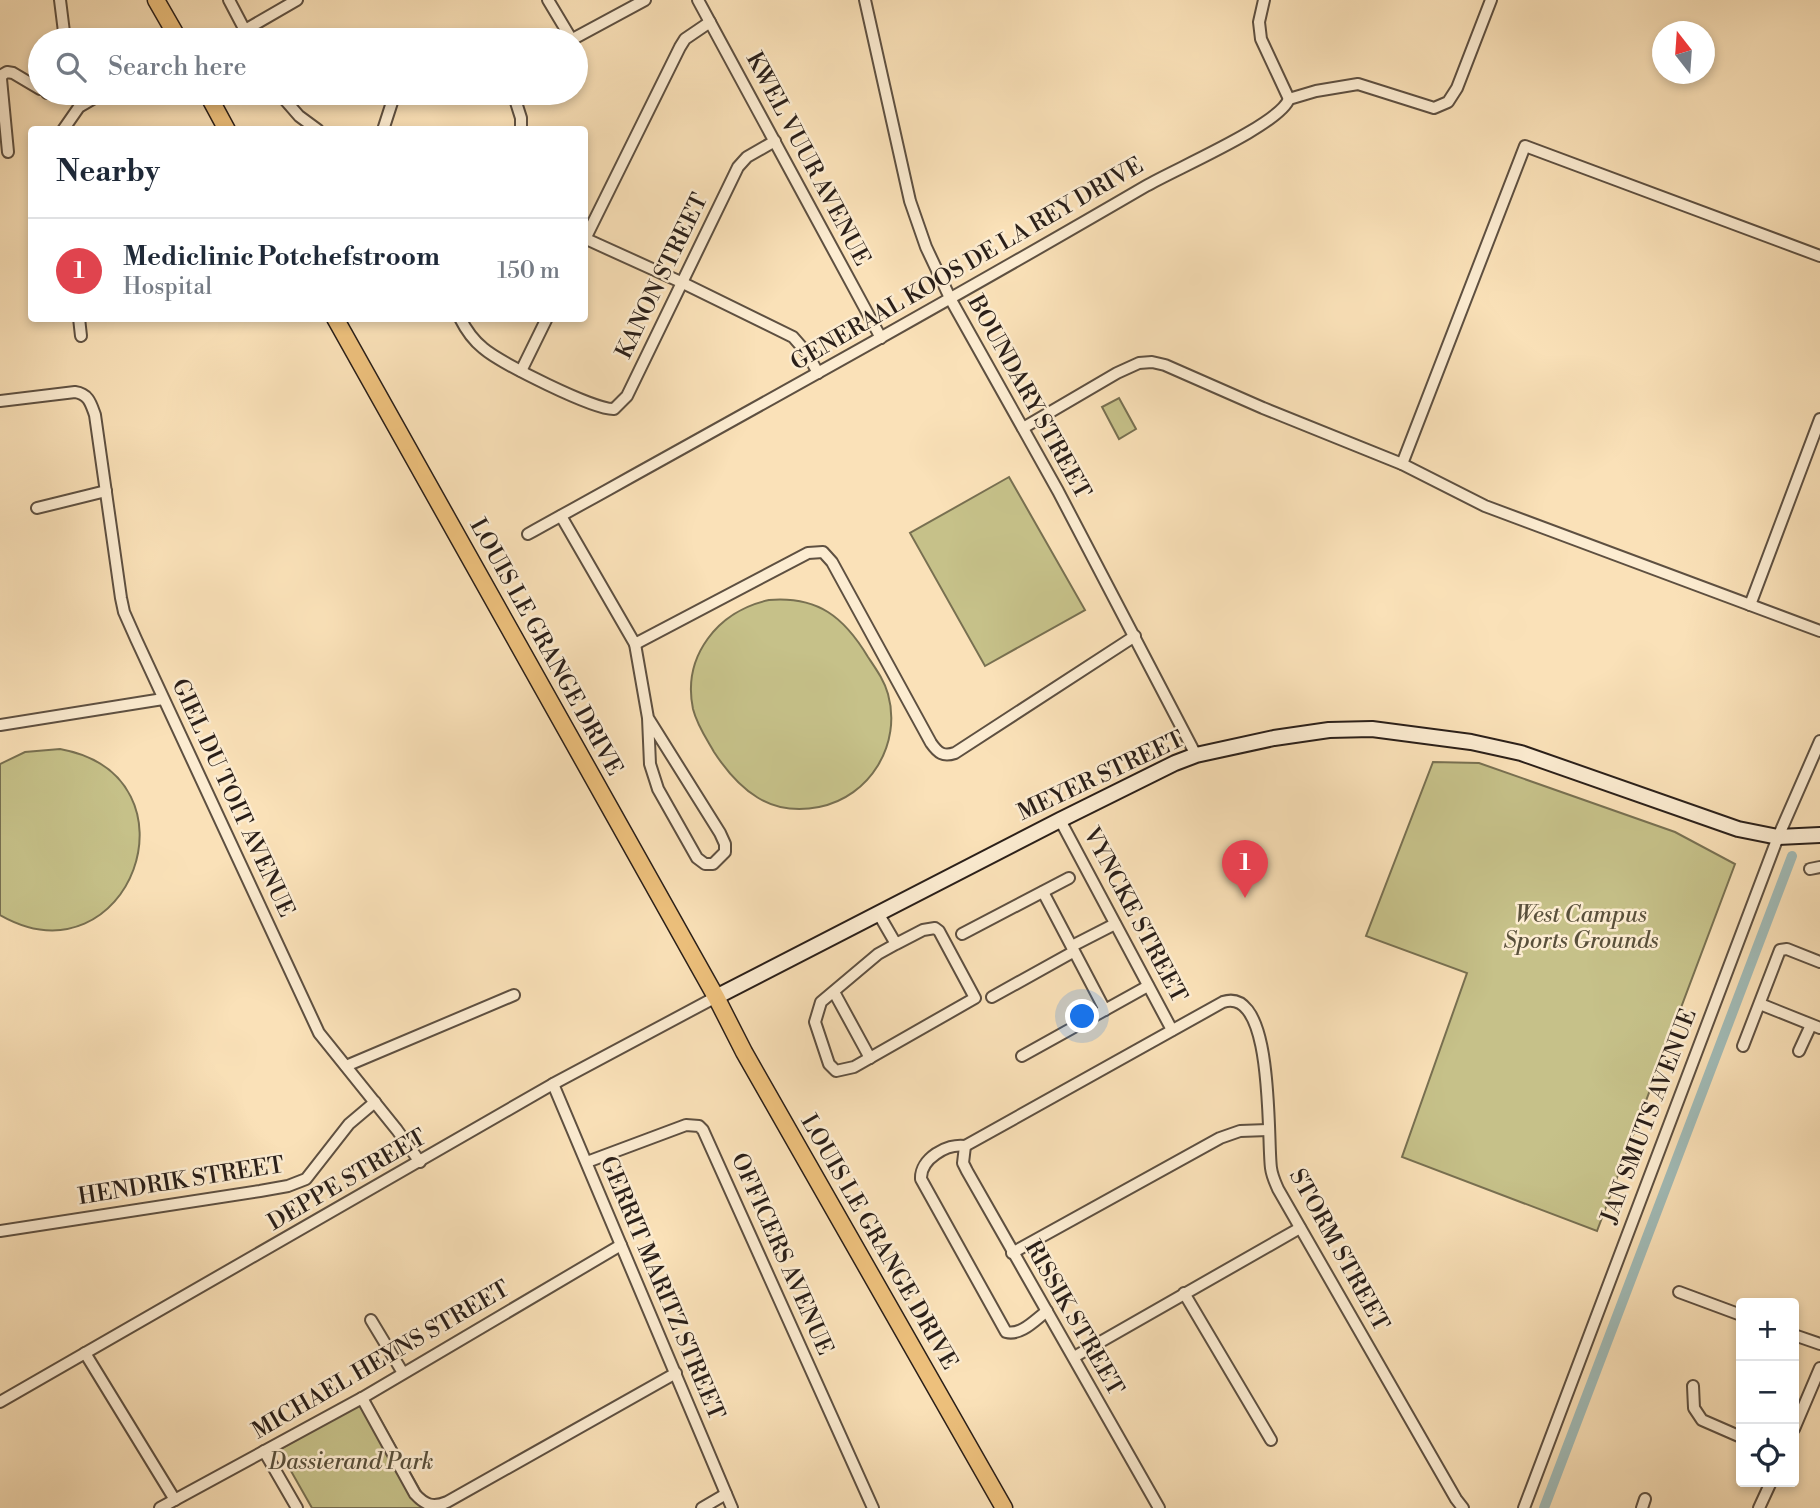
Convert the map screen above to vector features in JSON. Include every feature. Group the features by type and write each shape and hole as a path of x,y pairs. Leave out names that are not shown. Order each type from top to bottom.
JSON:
{"main road":[{"path":"156,0 172,28"},
{"path":"213,105 225,126"},
{"name":"LOUIS LE GRANGE DRIVE","path":"337,322 716,997 744,1052 1004,1508"}],"street":[{"path":"60,0 64,28"},
{"path":"229,0 244,28"},
{"path":"258,28 297,0"},
{"path":"548,0 564,28"},
{"path":"588,31 645,0"},
{"name":"KWEL VUUR AVENUE","path":"698,0 881,338"},
{"name":"BOUNDARY STREET","path":"865,0 916,222 951,300 1023,428 1196,755"},
{"path":"1264,0 1259,22 1261,39 1289,99"},
{"name":"GENERAAL KOOS DE LA REY DRIVE","path":"528,534 951,300 1154,182 1259,127 1282,111 1289,99 1358,84 1434,107 1448,102 1457,88 1491,0"},
{"path":"588,233 680,47 685,39 710,22"},
{"path":"8,152 2,75 13,73 28,82"},
{"path":"66,126 82,105"},
{"path":"289,105 313,126"},
{"path":"384,126 391,105"},
{"path":"517,105 520,126"},
{"name":"KANON STREET","path":"521,371 583,399 611,409 617,407 624,400 683,283 738,167 747,157 775,141"},
{"path":"1402,464 1525,146 1820,256"},
{"path":"588,240 793,337 807,353 818,373"},
{"path":"79,322 81,336"},
{"path":"462,322 482,348 521,371 545,322"},
{"path":"1023,428 1117,373 1139,363 1152,362 1200,379 1263,408 1402,464 1485,506 1820,631"},
{"name":"GIEL DU TOIT AVENUE","path":"0,401 80,393 87,396 95,415 124,612 319,1033 420,1162"},
{"path":"1750,605 1820,419"},
{"path":"37,508 106,491"},
{"path":"561,516 635,644 648,718 650,764 658,789 697,858 705,864 713,864 725,852 725,844 648,718"},
{"path":"635,644 807,553 823,552 832,562 931,743 937,752 947,756 1135,636"},
{"path":"0,725 163,699"},
{"name":"MEYER STREET","path":"716,997 1060,820 1196,755 1274,738 1329,730 1372,729 1428,735 1521,753 1713,822 1778,837 1820,835"},
{"name":"JAN SMUTS AVENUE","path":"1524,1508 1778,837 1820,741"},
{"name":"VYNCKE STREET","path":"1060,820 1172,1030"},
{"path":"962,934 1069,878"},
{"path":"1043,892 1105,1010"},
{"path":"878,913 896,944"},
{"path":"992,996 1115,924"},
{"path":"935,928 975,998 870,1058 842,1071 836,1071 829,1064 815,1022 821,1002 878,954 896,944 923,929 935,928"},
{"path":"1743,1046 1778,952 1787,949 1820,962"},
{"path":"1022,1056 1148,986"},
{"path":"834,992 870,1058"},
{"path":"346,1066 514,995"},
{"name":"DEPPE STREET","path":"0,1402 553,1084 716,997"},
{"name":"STORM STREET","path":"1172,1030 1230,999 1242,1003 1253,1021 1262,1043 1272,1175 1456,1499 1464,1508"},
{"path":"1760,1004 1815,1026 1799,1051"},
{"path":"1047,1311 1023,1330 1006,1332 921,1179 922,1170 928,1160 951,1147 965,1146 1172,1030"},
{"name":"GERRIT MARITZ STREET","path":"553,1084 732,1508"},
{"name":"HENDRIK STREET","path":"0,1231 295,1184 310,1176 349,1124 375,1102"},
{"name":"OFFICERS AVENUE","path":"587,1162 686,1125 699,1126 703,1130 873,1508"},
{"path":"1012,1253 1220,1138 1240,1132 1268,1130"},
{"name":"RISSIK STREET","path":"965,1146 963,1164 1159,1508"},
{"path":"1074,1357 1300,1228"},
{"name":"MICHAEL HEYNS STREET","path":"160,1508 362,1398 621,1245"},
{"path":"1679,1292 1736,1313"},
{"path":"1184,1293 1271,1440"},
{"path":"371,1320 403,1373"},
{"path":"1799,1337 1820,1344"},
{"path":"85,1353 175,1500"},
{"path":"1796,1424 1820,1368"},
{"path":"362,1398 415,1494 426,1504 435,1506 447,1502 676,1373"},
{"path":"1693,1386 1694,1408 1702,1420 1736,1435"},
{"path":"264,1451 297,1508"},
{"path":"1759,1508 1769,1487"},
{"path":"702,1508 726,1494"}],"green space":[{"path":"1119,398 1136,429 1119,439 1102,407"},
{"path":"1009,477 1085,610 985,666 910,533"},
{"path":"769,600 802,602 816,606 839,620 859,643 880,675 888,694 890,731 878,766 853,792 819,807 785,808 758,798 745,789 714,752 693,709 693,671 708,639 734,614"},
{"path":"60,749 105,767 131,797 140,833 134,870 114,902 84,924 46,930 0,915 0,764 25,752"},
{"name":"West Campus Sports Grounds","path":"1433,762 1479,763 1675,832 1735,864 1597,1231 1402,1157 1467,973 1366,936"},
{"name":"Dassierand Park","path":"369,1399 430,1508 312,1508 279,1450"}],"waterway":[{"path":"1544,1508 1792,856"}],"place":[{"name":"Mediclinic Potchefstroom","path":"1245,898"}]}
